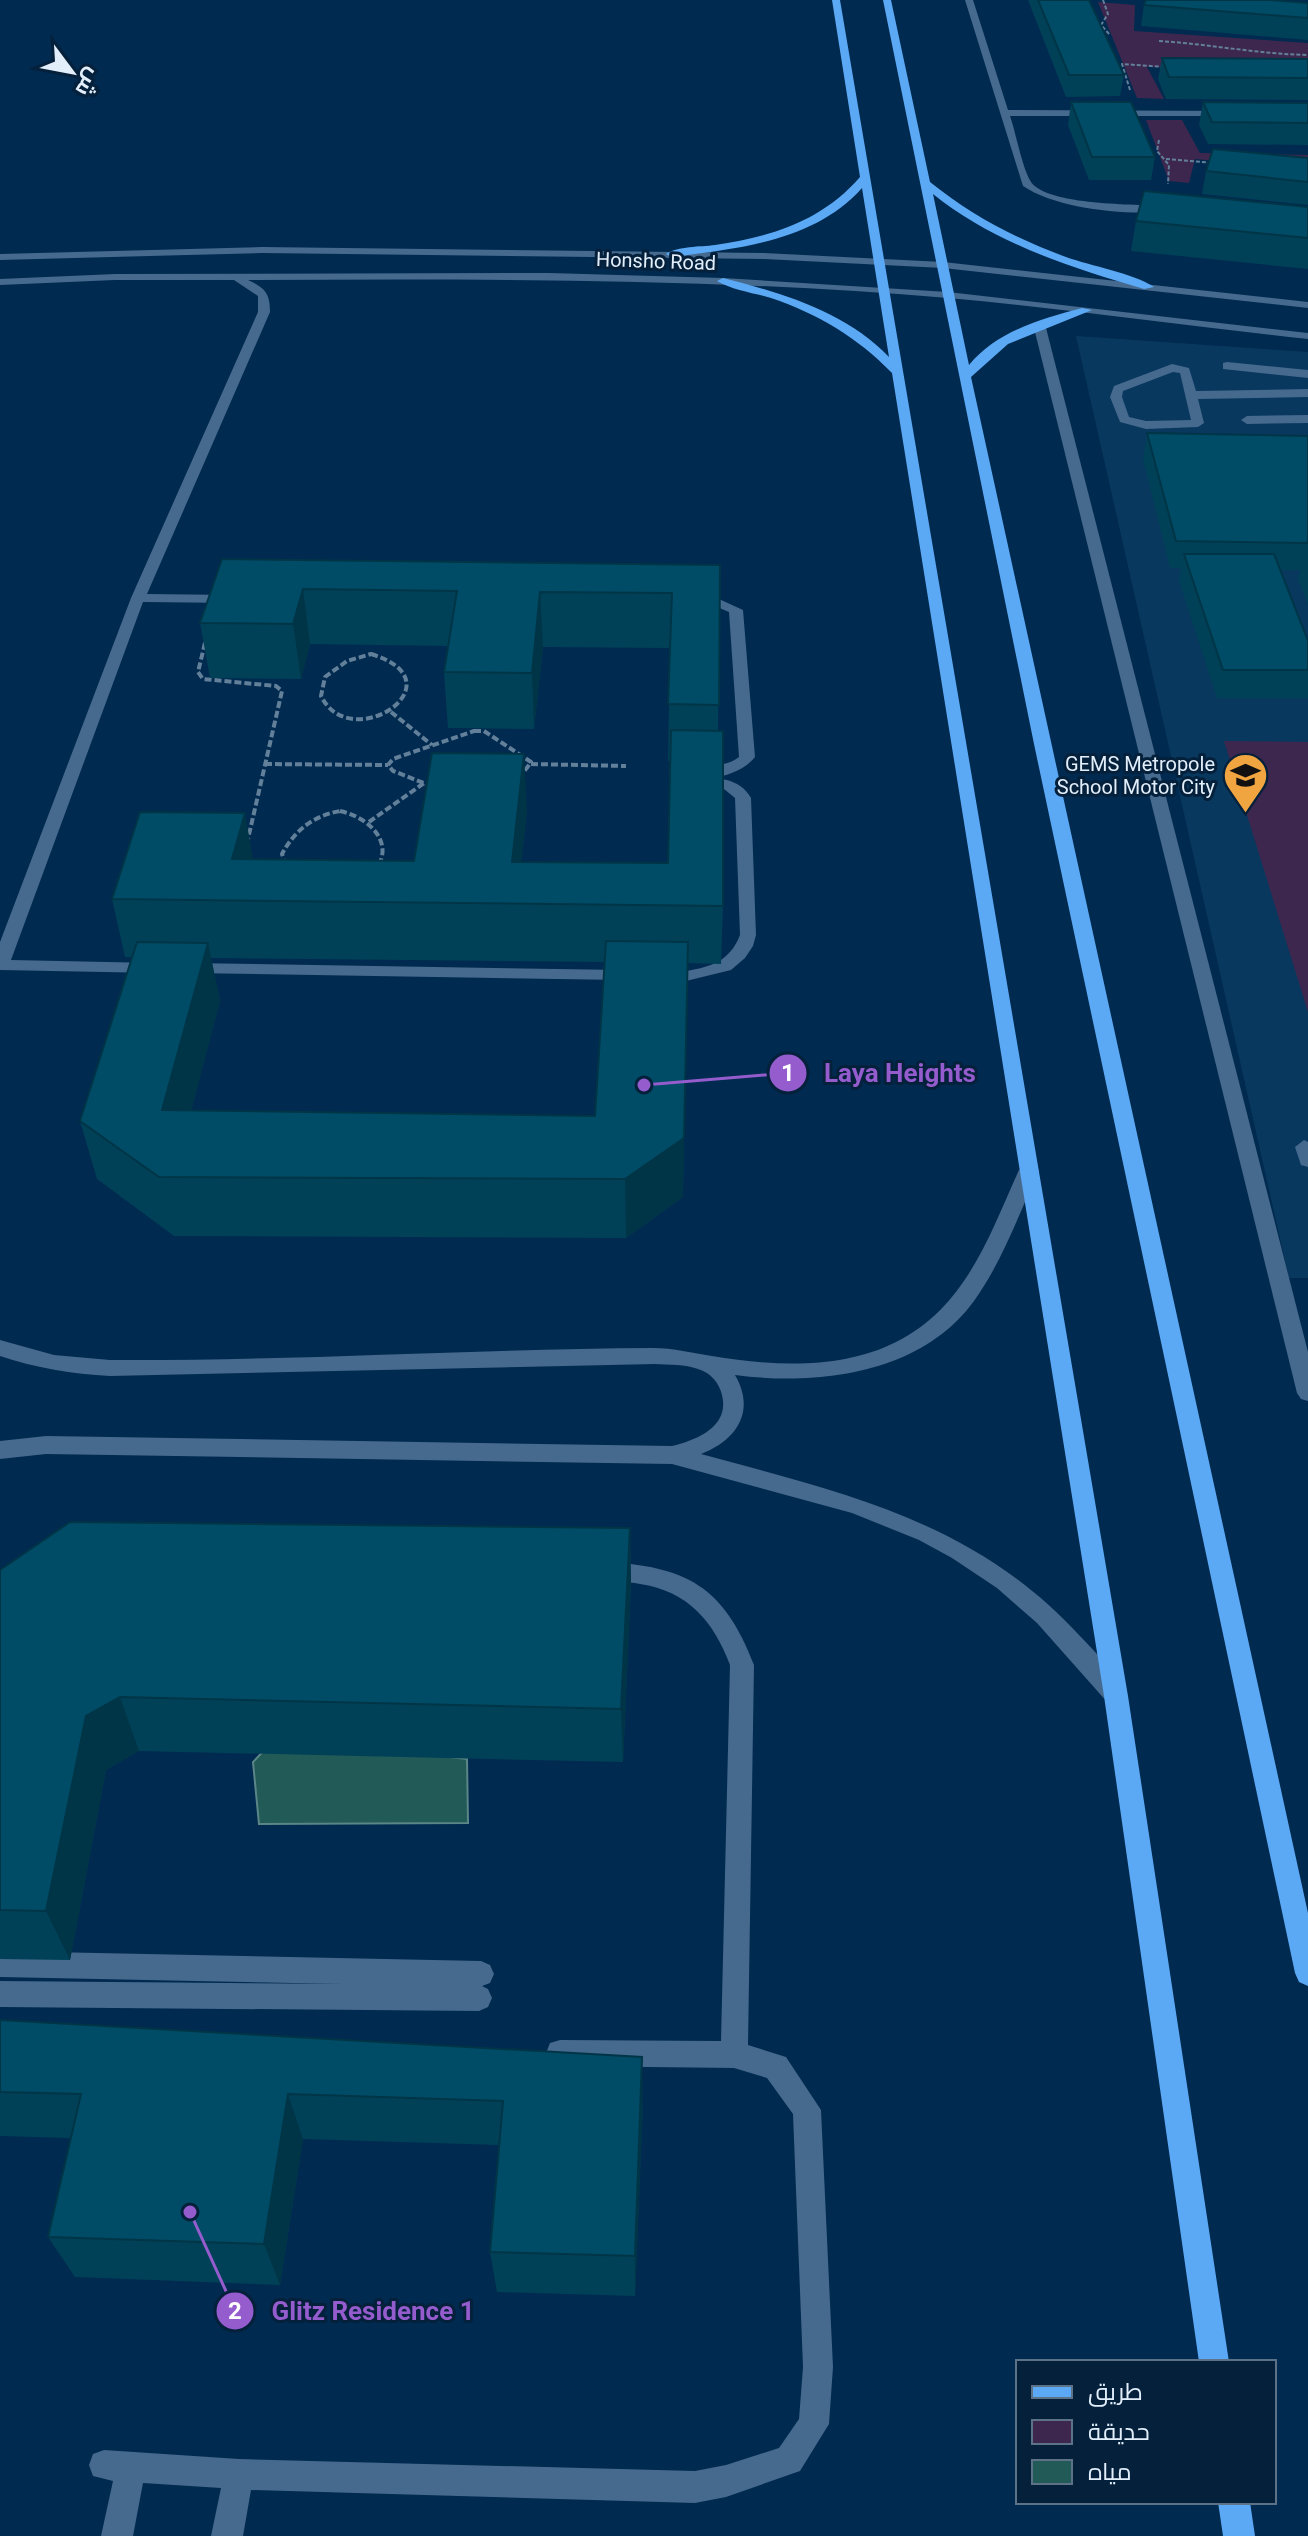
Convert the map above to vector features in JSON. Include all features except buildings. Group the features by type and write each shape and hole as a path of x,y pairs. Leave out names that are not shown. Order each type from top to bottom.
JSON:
{"main road":[{"path":"836,0 1116,1696 1214,2360"},
{"path":"887,0 1308,1973"},
{"path":"671,254 741,243 799,226 841,204 864,179"},
{"path":"926,184 954,207 1012,239 1061,260 1148,287"},
{"path":"723,281 786,299 830,318 881,352 898,372"},
{"path":"965,377 974,364 1001,342 1039,324 1086,310"},
{"path":"1234,2504 1239,2536"}],"street":[{"path":"969,0 1027,184 1037,192 1067,200 1179,210"},
{"path":"1005,113 1247,114"},
{"name":"Honsho Road","path":"0,257 276,250 671,254 881,261 1308,305"},
{"path":"69,253 172,264 233,279 258,289 264,296 264,312 138,598 0,965 686,976 711,973 731,964 744,950 748,935 743,798 737,788 729,785 679,777 733,768 747,757 736,610 719,603 676,602"},
{"name":"Honsho Road","path":"0,282 115,277 549,276 723,281 948,295 1308,336"},
{"path":"186,279 227,288 255,303 264,312"},
{"path":"1145,317 1126,309 1120,300 1128,291 1148,287"},
{"path":"1039,324 1299,1326 1308,1393"},
{"path":"1227,366 1308,374"},
{"path":"1177,368 1185,371 1193,398 1199,421 1195,424 1140,424 1124,419 1116,393 1128,383 1177,368"},
{"path":"1193,398 1308,396"},
{"path":"1247,420 1308,419"},
{"path":"138,598 248,599"},
{"path":"0,1348 41,1361 105,1367 374,1366 655,1356 762,1372 818,1371 871,1359 917,1339 954,1311 978,1277 1029,1170"},
{"path":"672,1455 715,1440 732,1421 736,1400 727,1379 707,1363"},
{"path":"0,1450 46,1445 672,1455 864,1509 913,1527 960,1551 1004,1580 1045,1614 1083,1653 1116,1696"},
{"path":"583,1571 631,1572 664,1578 693,1591 717,1611 733,1637 742,1665 734,2055"},
{"path":"0,1964 480,1986 0,1994"},
{"path":"117,2536 118,2466 239,2474 695,2487 726,2481 789,2460 814,2424 818,2367 807,2110 776,2067 734,2055 539,2053"},
{"path":"227,2536 239,2474"}],"path":[{"path":"1103,0 1108,14 1101,25 1110,35"},
{"path":"1159,41 1199,43 1267,54 1308,55"},
{"path":"1166,159 1218,163"},
{"path":"217,599 198,672 209,681 280,688 283,694 247,840"},
{"path":"361,655 381,656 398,665 408,679 407,695 391,712 371,718 344,717 325,704 320,689 326,676 348,659 361,655"},
{"path":"391,712 433,745"},
{"path":"388,765 393,759 481,730 531,764"},
{"path":"265,764 388,765 393,771 471,799 485,799 497,794 531,764 626,766"},
{"path":"369,822 425,783"},
{"path":"340,811 369,822 378,833 382,852 375,871 367,880 340,891 324,892 309,889 288,873 282,854 289,839 315,817 340,811"}],"shaded area":[{"name":"GEMS Metropole School Motor City","path":"1076,336 1308,352 1308,1278 1289,1278"}],"green space":[{"path":"1098,2 1135,5 1134,31 1308,43 1308,70 1147,67 1164,99 1137,98"},
{"path":"1146,120 1182,120 1200,153 1308,155 1308,169 1195,159 1189,183 1169,181"},
{"path":"1224,741 1308,742 1308,1012"}],"water":[{"path":"289,1724 341,1744 467,1759 468,1823 259,1824 253,1762"}],"place":[{"name":"GEMS Metropole School Motor City","path":"1246,815"},
{"name":"Laya Heights","path":"644,1085"},
{"name":"Glitz Residence 1","path":"190,2212"}]}
